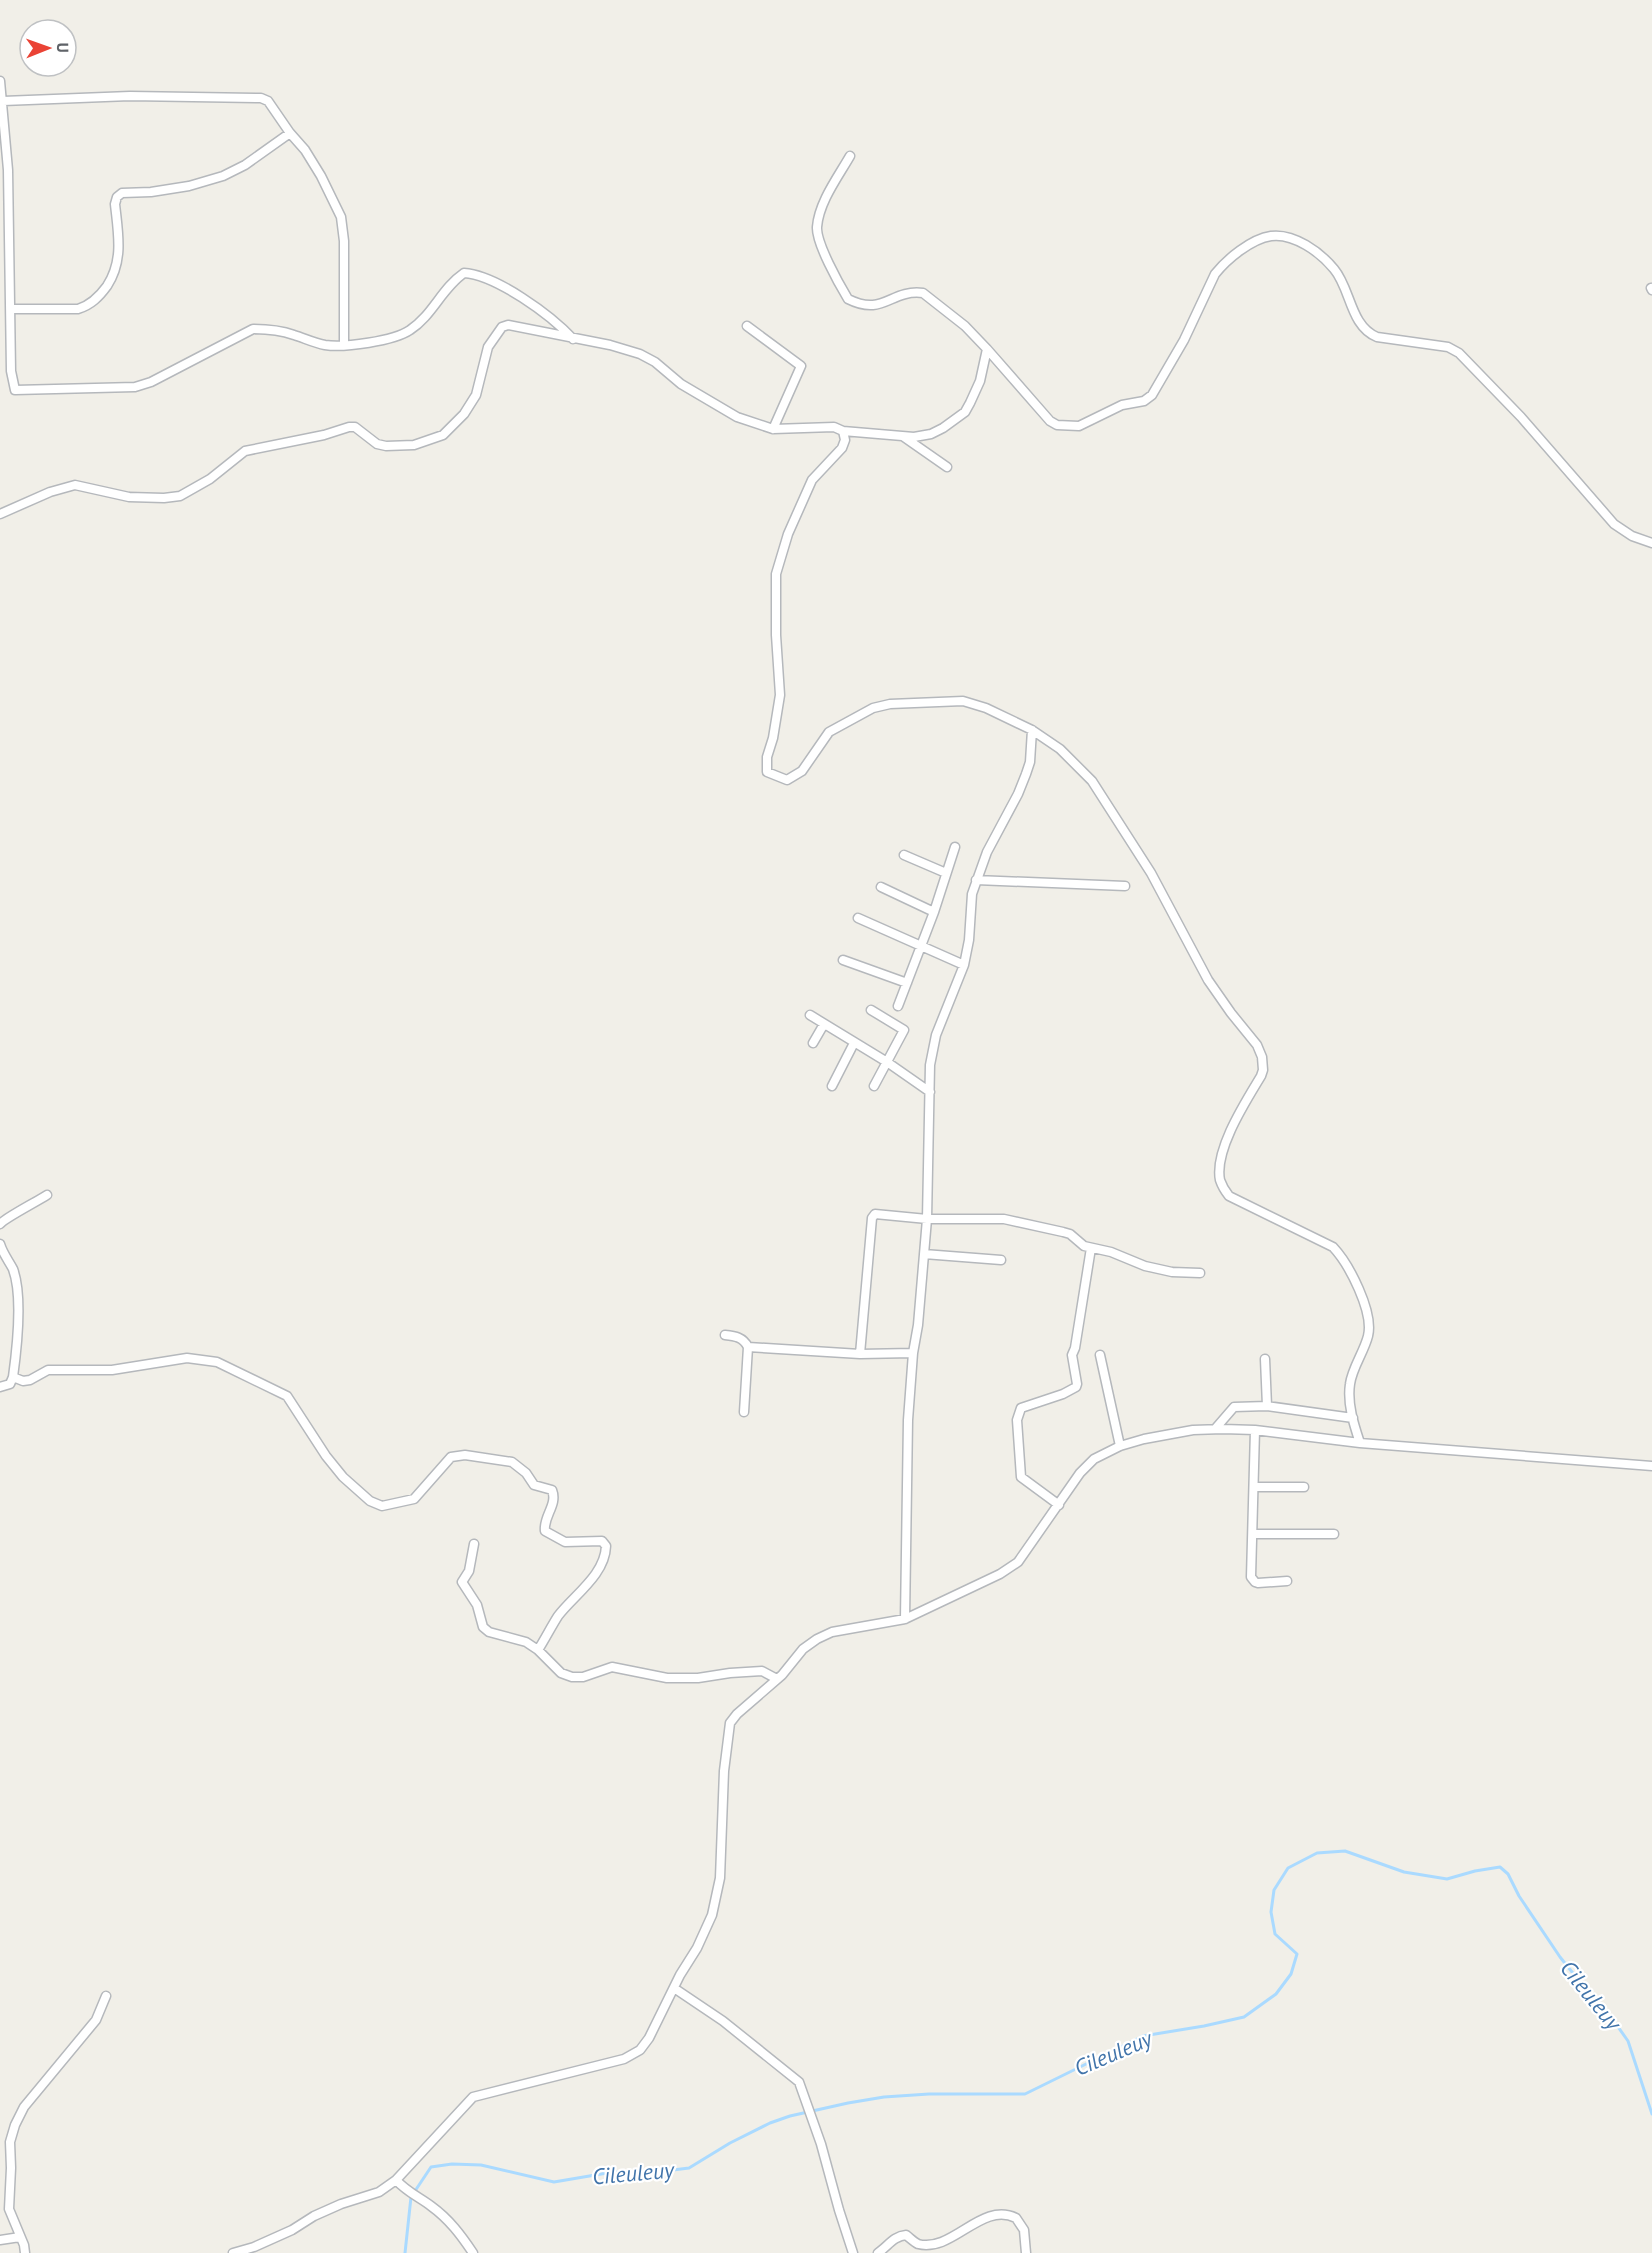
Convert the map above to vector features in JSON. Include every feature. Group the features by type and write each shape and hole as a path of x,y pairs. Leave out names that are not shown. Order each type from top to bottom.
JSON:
{"street":[{"path":"0,81 3,101 4,191 11,309 11,372 15,390 135,387 188,364 253,329 268,329 326,345 344,345 396,337 410,331 421,322 444,291 464,273 478,274 533,305 554,319 573,339"},
{"path":"3,101 130,96 268,100 310,159 341,217 345,252 344,345"},
{"path":"11,309 78,309 89,305 101,294 118,263 115,204 117,197 122,193 151,192 189,186 223,176 245,165 290,133"},
{"path":"850,156 825,200 817,228 830,269 848,299 863,306 871,306 905,294 923,293 964,326 1050,421 1057,425 1079,426 1122,405 1144,401 1152,395 1184,340 1215,274 1232,256 1263,238 1283,237 1313,250 1334,270 1357,318 1368,333 1386,339 1448,347 1460,353 1528,425 1614,524 1632,536 1652,543"},
{"path":"0,514 50,492 75,485 129,497 180,496 210,479 245,451 324,435 349,427 355,427 377,444 399,447 414,445 443,435 464,414 476,395 488,347 502,327 515,326 610,345 640,354 655,362 681,384 737,417 773,429 834,427 843,431 914,438 943,428 965,412 980,381 987,349"},
{"path":"747,326 801,366 773,429"},
{"path":"843,431 845,440 842,448 812,480 788,534 776,574 776,635 780,695 773,738 767,757 767,772 787,780 802,771 829,732 873,708 890,704 963,701 986,708 1032,730 1060,749 1092,782 1151,873 1208,980 1257,1045 1262,1057 1263,1070 1235,1121 1221,1165 1221,1181 1229,1196 1333,1247 1344,1259 1364,1304 1368,1316 1369,1334 1350,1383 1353,1418 1360,1443"},
{"path":"904,437 947,467"},
{"path":"905,1618 908,1420 927,1219 930,1065 936,1035 964,964 969,940 972,894 976,880 987,852 1026,774 1030,762 1032,730"},
{"path":"898,1006 934,912 955,847"},
{"path":"904,855 946,873"},
{"path":"976,880 1125,886"},
{"path":"881,887 934,912"},
{"path":"858,918 964,964"},
{"path":"843,960 907,983"},
{"path":"871,1010 904,1030 874,1086"},
{"path":"810,1015 887,1062 930,1092"},
{"path":"813,1043 824,1024"},
{"path":"832,1086 854,1043"},
{"path":"0,1224 47,1196"},
{"path":"860,1354 874,1215 927,1219 1004,1219 1070,1234 1084,1246 1111,1252 1159,1270 1200,1274"},
{"path":"0,1244 13,1270 17,1294 18,1337 13,1377 10,1384 0,1387"},
{"path":"1059,1505 1021,1477 1017,1420 1021,1408 1063,1394 1076,1387 1072,1355 1091,1248"},
{"path":"924,1254 1001,1260"},
{"path":"725,1335 737,1336 746,1342 748,1347 744,1412"},
{"path":"748,1347 860,1354 913,1353"},
{"path":"1100,1355 1120,1446"},
{"path":"13,1377 30,1380 48,1370 112,1370 187,1358 217,1362 287,1396 326,1456 338,1470 370,1501 382,1506 414,1499 451,1457 465,1455 512,1462 526,1473 534,1485 548,1488 554,1493 554,1504 545,1522 545,1531 564,1542 595,1540 602,1541 606,1546 606,1554 594,1576 557,1617 538,1650"},
{"path":"1265,1359 1267,1406"},
{"path":"1215,1430 1234,1407 1267,1406 1353,1418"},
{"path":"233,2253 254,2247 292,2230 314,2216 341,2204 379,2192 396,2180 473,2097 624,2059 640,2050 649,2038 697,1948 712,1915 720,1878 724,1771 730,1723 737,1714 782,1675 803,1649 832,1632 905,1618 1000,1574 1018,1562 1080,1473 1095,1459 1120,1446 1162,1435 1193,1430 1255,1430 1360,1443 1652,1466"},
{"path":"1255,1430 1255,1487 1250,1572 1252,1580 1258,1583 1287,1581"},
{"path":"1255,1487 1304,1487"},
{"path":"1253,1534 1334,1534"},
{"path":"474,1544 469,1571 462,1582 477,1605 480,1624 489,1632 520,1640 538,1650 555,1668 572,1677 583,1677 612,1667 668,1678 698,1678 762,1671 777,1678"},
{"path":"674,1988 716,2016 795,2076 814,2125 853,2253"},
{"path":"25,2253 9,2209 12,2168 10,2142 15,2125 24,2107 96,2020 106,1996"},
{"path":"396,2180 412,2195 430,2205 457,2229 473,2253"},
{"path":"878,2253 894,2239 906,2235 918,2244 940,2245 986,2219 1001,2215 1016,2218 1024,2230 1026,2253"},
{"path":"0,2240 20,2237"}],"waterway":[{"name":"Cileuleuy","path":"405,2253 411,2197 431,2167 452,2164 481,2165 554,2182 613,2172 649,2173 689,2168 730,2143 770,2123 790,2116 884,2097 929,2094 1025,2094 1143,2036 1244,2017 1276,1994 1291,1974 1297,1954 1275,1934 1271,1912 1274,1890 1288,1868 1317,1853 1345,1851 1404,1872 1447,1879 1500,1867 1508,1874 1519,1896 1560,1957 1611,2017 1628,2041 1652,2114"}]}
